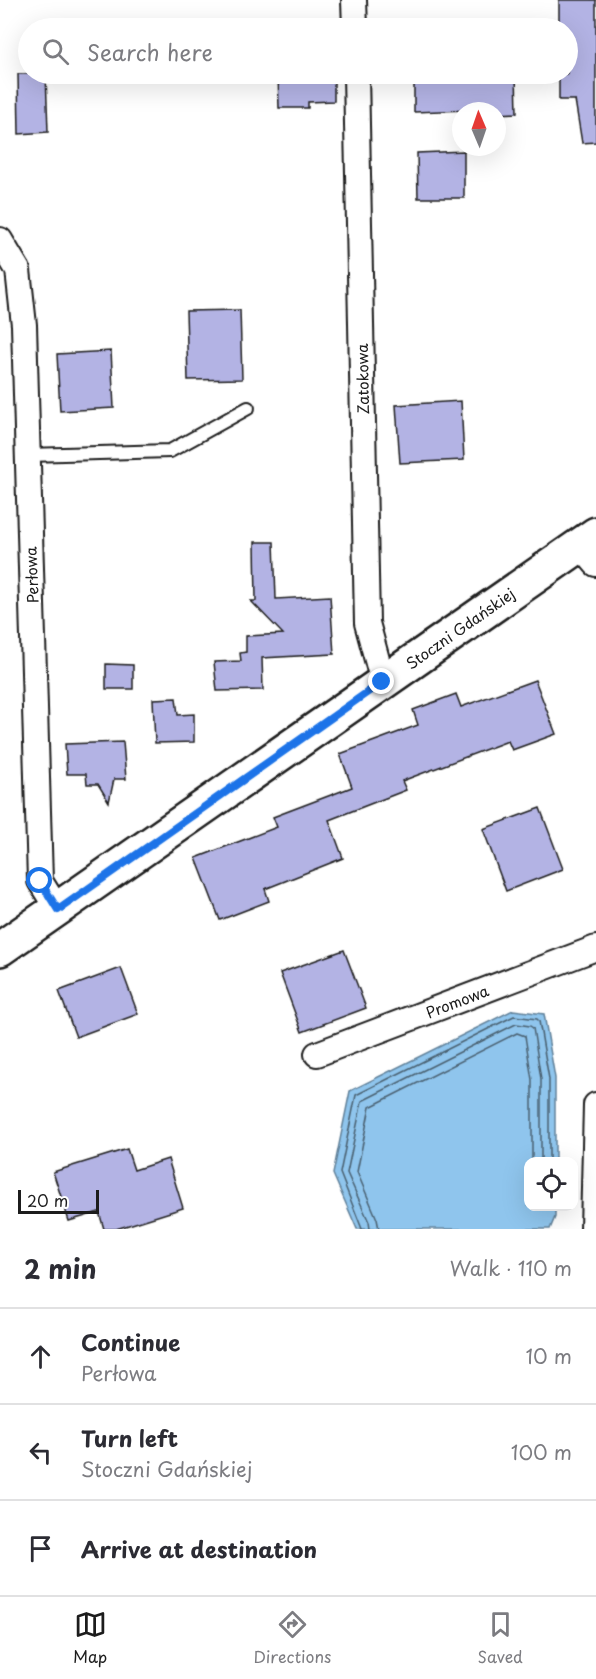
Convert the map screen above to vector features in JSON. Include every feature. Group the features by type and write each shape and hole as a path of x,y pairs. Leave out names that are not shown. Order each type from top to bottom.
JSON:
{"street":[{"path":"354,0 355,18"},
{"name":"Zatokowa","path":"356,84 367,623 382,682"},
{"name":"Perłowa","path":"0,240 18,270 24,325 40,881 58,910"},
{"name":"Stoczni Gdańskiej","path":"0,949 382,682 591,548"},
{"name":"Promowa","path":"317,1054 596,948"},
{"path":"593,1229 596,1105"}],"lane":[{"path":"28,455 170,451 248,408"}],"water":[{"path":"513,1010 544,1014 555,1078 555,1157 524,1157 524,1211 555,1211 550,1229 357,1229 333,1174 350,1091"}],"building":[{"path":"559,0 596,0 596,142 582,143 575,100 559,100 559,84 578,84 578,18 559,18"},
{"path":"18,84 46,84 48,132 19,134"},
{"path":"278,84 334,84 334,101 308,102 308,108 279,108"},
{"path":"414,84 516,84 517,113 506,114 506,102 452,102 452,111 414,112"},
{"path":"452,152 452,156 464,156 464,198 418,198 417,153"},
{"path":"240,310 242,379 188,380 186,311"},
{"path":"111,351 114,408 60,411 57,354"},
{"path":"461,401 464,460 400,463 396,405"},
{"path":"255,542 274,542 276,599 330,596 334,654 262,658 263,690 217,691 214,662 241,661 240,653 246,652 246,636 283,634 251,601 256,601"},
{"path":"106,664 133,665 133,689 106,689"},
{"path":"535,680 556,734 512,750 508,741 402,781 406,790 329,820 343,858 265,889 269,901 220,920 196,858 277,827 273,817 352,787 340,754 418,725 413,710 456,694 461,707"},
{"path":"176,698 178,715 194,714 194,742 155,743 153,699"},
{"path":"123,742 126,779 114,779 109,802 98,784 87,784 86,774 67,774 65,744"},
{"path":"540,808 563,869 506,891 483,829"},
{"path":"344,950 366,1008 302,1032 280,973"},
{"path":"121,968 138,1014 76,1037 59,991"},
{"path":"127,1149 134,1170 168,1159 183,1208 116,1229 104,1229 99,1212 69,1221 53,1172"}],"route":[{"path":"40,881 58,910 382,682"}]}
